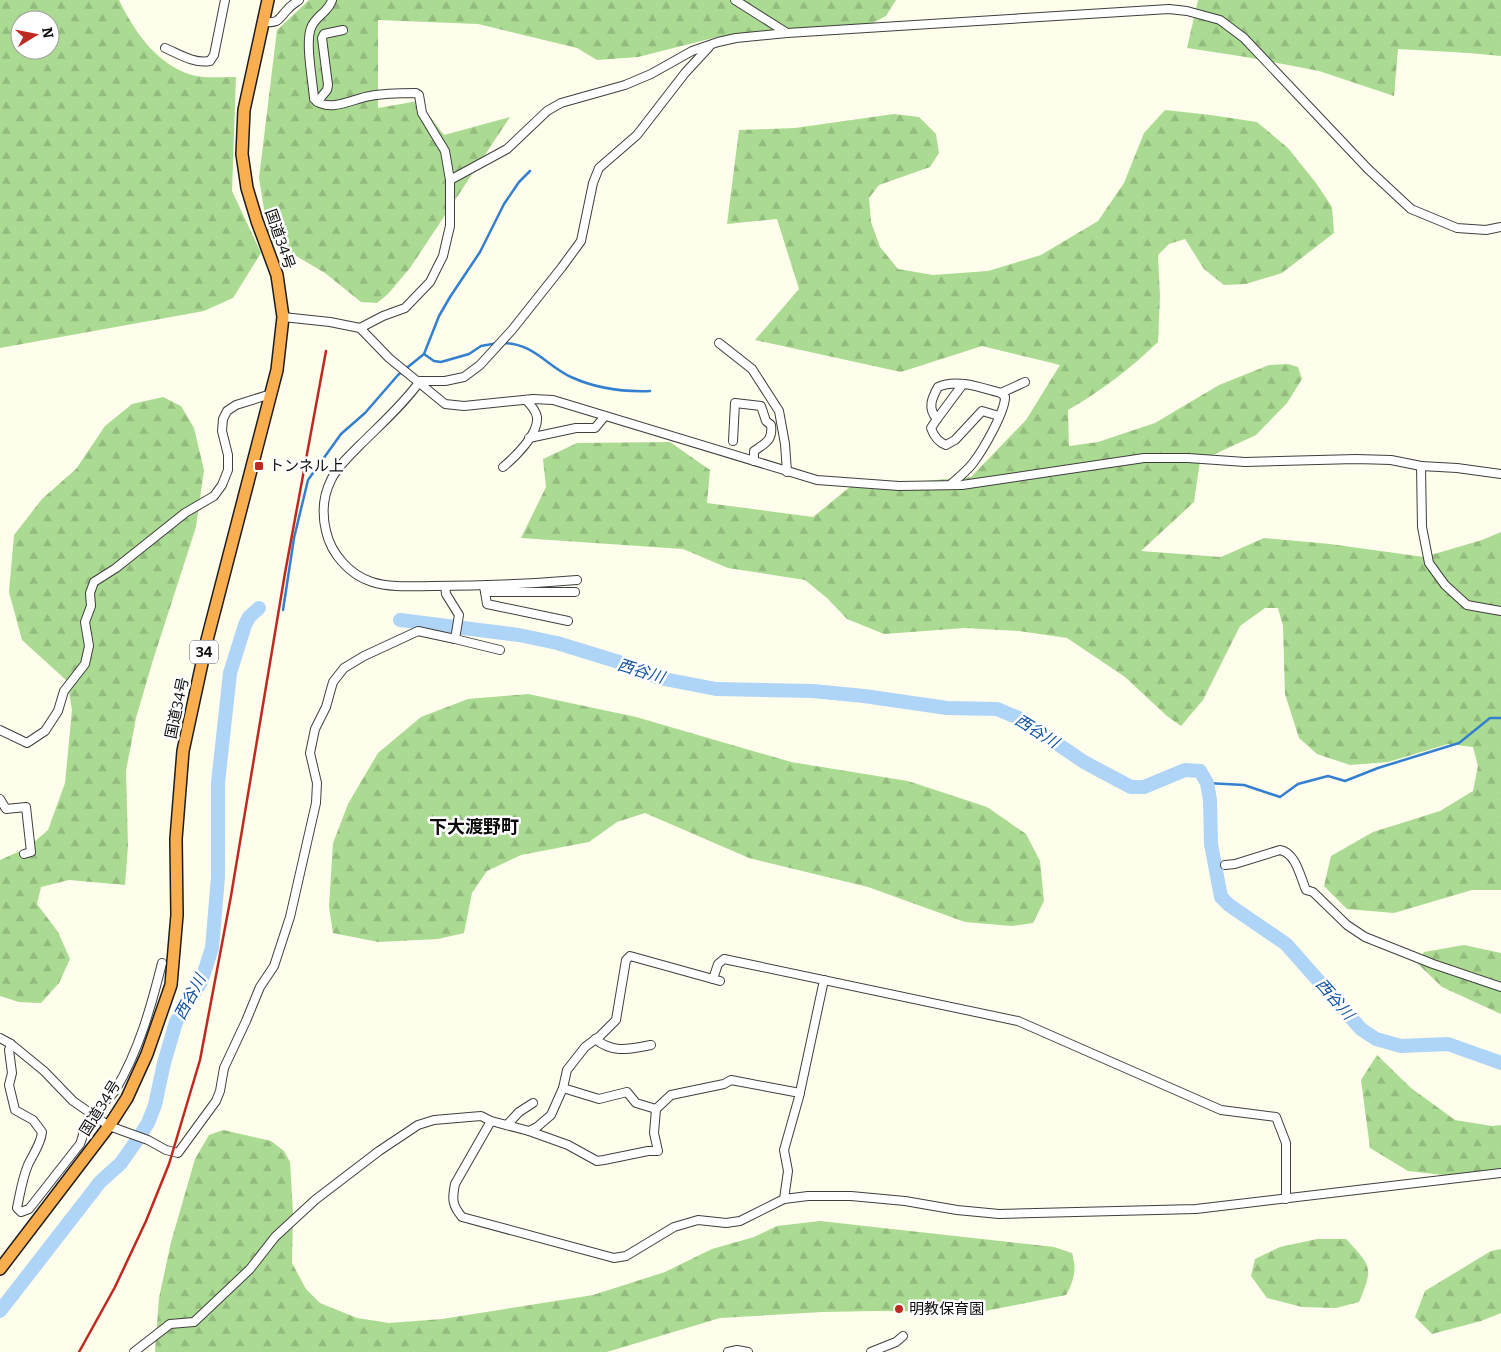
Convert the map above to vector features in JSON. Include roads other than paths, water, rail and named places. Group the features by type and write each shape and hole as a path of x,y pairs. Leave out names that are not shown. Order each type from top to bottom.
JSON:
{"highway":[{"name":"国道34号","path":"0,1269 109,1126 127,1098 147,1054 171,985 177,915 176,839 184,751 206,640 277,370 283,317 277,276 247,188 242,154 244,110 268,0"}],"street":[{"path":"165,48 192,60 210,61 214,54 225,0"},
{"path":"263,22 274,23 281,19 287,10 300,0"},
{"path":"332,0 329,8 317,18 311,28 309,42 314,99 323,104 342,105 367,96 416,93 419,95 422,113 445,152 450,180 450,226 443,256 430,282 405,308 383,316 360,328"},
{"path":"735,0 787,33"},
{"path":"450,180 507,149 547,111 561,103 625,86 692,51 736,38 787,33 1169,10 1187,11 1220,20 1244,38 1368,169 1411,209 1457,228 1486,230 1501,227"},
{"path":"317,102 327,90 328,85 322,38 324,34 343,30"},
{"path":"420,381 445,381 464,377 480,365 512,330 581,241 593,183 599,168 637,135 685,73 710,46"},
{"path":"283,317 330,322 360,328 389,358 410,376 420,381 445,404 464,406 526,400 553,400 817,480 899,486 989,482 1144,458 1188,458 1245,462 1356,458 1391,460 1421,466 1457,468 1501,474"},
{"path":"720,343 752,369 779,411 787,472"},
{"path":"420,381 410,394 347,459 331,479 324,498 323,519 328,540 337,557 352,572 372,582 398,586 445,586 575,592"},
{"path":"957,382 931,428 933,435 939,442 946,445 955,440 982,411 999,416"},
{"path":"937,419 932,414 930,404 938,386 957,382 1001,392 1025,382"},
{"path":"951,484 973,464 1005,404 1005,397 1001,392"},
{"path":"0,730 27,743 45,731 58,711 64,691 85,664 89,646 85,622 91,606 90,593 94,582 116,568 185,513 214,496 222,486 228,470 228,455 222,431 222,418 236,405 271,394"},
{"path":"503,467 517,455 536,424 537,417 533,408 526,400"},
{"path":"733,441 735,404 761,406 766,421 771,425 772,434 768,441 754,451 754,461"},
{"path":"529,438 576,428 594,428 605,416"},
{"path":"1421,466 1422,527 1429,564 1445,585 1467,605 1501,611"},
{"path":"485,589 577,580"},
{"path":"445,586 446,594 459,615 455,638"},
{"path":"485,589 487,604 568,621"},
{"path":"0,1038 11,1044 44,1071 73,1101 109,1126 178,1153 216,1101 220,1091 224,1068 260,987 274,966 290,917 316,803 317,783 310,753 315,729 326,706 333,682 344,668 364,656 418,631 455,638 500,650"},
{"path":"0,799 6,809 26,806 31,852"},
{"path":"1225,866 1280,850 1286,851 1291,856 1306,890 1313,892 1347,925 1365,937 1433,964 1501,987"},
{"path":"529,1131 551,1115 563,1088 567,1070 585,1047 616,1020 626,960 630,956 716,980 718,964 724,959 1018,1021 1221,1110 1276,1117 1286,1143 1286,1199"},
{"path":"11,1044 9,1050 12,1073 9,1085 15,1110 33,1120 42,1132 41,1139 27,1167 20,1190 17,1208 21,1212 28,1209 80,1144 91,1114 110,1098 116,1089 145,1027 162,963"},
{"path":"784,1199 788,1171 784,1150 800,1093 824,980"},
{"path":"595,1040 604,1046 616,1050 650,1045"},
{"path":"134,1352 170,1324 194,1322 250,1269 275,1237 315,1200 379,1151 418,1125 434,1120 481,1116 568,1145 597,1161 648,1151 658,1151 654,1134 656,1109 671,1095 724,1084 731,1080 800,1093"},
{"path":"563,1088 600,1099 627,1092 636,1103 656,1109"},
{"path":"507,1125 520,1112 533,1103"},
{"path":"491,1120 456,1184 453,1194 454,1207 462,1217 614,1258 626,1256 674,1227 698,1220 726,1223 740,1221 784,1199 808,1196 851,1196 905,1201 999,1214 1196,1209 1501,1173"},
{"path":"871,1352 896,1342 903,1336"},
{"path":"728,1352 737,1350 748,1352"}],"waterway":[{"path":"283,610 294,538 308,480 341,434 365,413 398,375 424,354 439,316 450,297 480,252 504,204 519,182 530,171"},
{"path":"424,354 434,361 441,362 469,354 481,346 498,343"},
{"path":"503,343 523,347 571,377 590,384 620,390 650,391"},
{"name":"西谷川","path":"0,1311 100,1182 121,1163 148,1123 155,1105 164,1063 176,1022 201,982 212,948 218,877 218,783 230,673 245,625 249,617 259,608"},
{"name":"西谷川","path":"400,620 519,635 557,643 619,662 659,678 716,689 813,691 947,708 997,709 1021,719 1084,762 1131,787 1144,787 1185,770 1200,771 1207,783 1210,800 1211,844 1221,897 1229,905 1286,944 1361,1029 1376,1039 1401,1046 1448,1044 1501,1063"},
{"path":"1207,783 1244,785 1280,797 1298,784 1328,776 1345,781 1378,768 1459,743 1490,718 1501,718"}],"railway":[{"path":"79,1352 115,1287 146,1221 169,1164 200,1060 231,896 285,573 326,351"}],"place":[{"name":"トンネル上","path":"259,466"},
{"name":"明教保育園","path":"899,1309"}],"district":[{"name":"下大渡野町","path":"474,827"}]}
